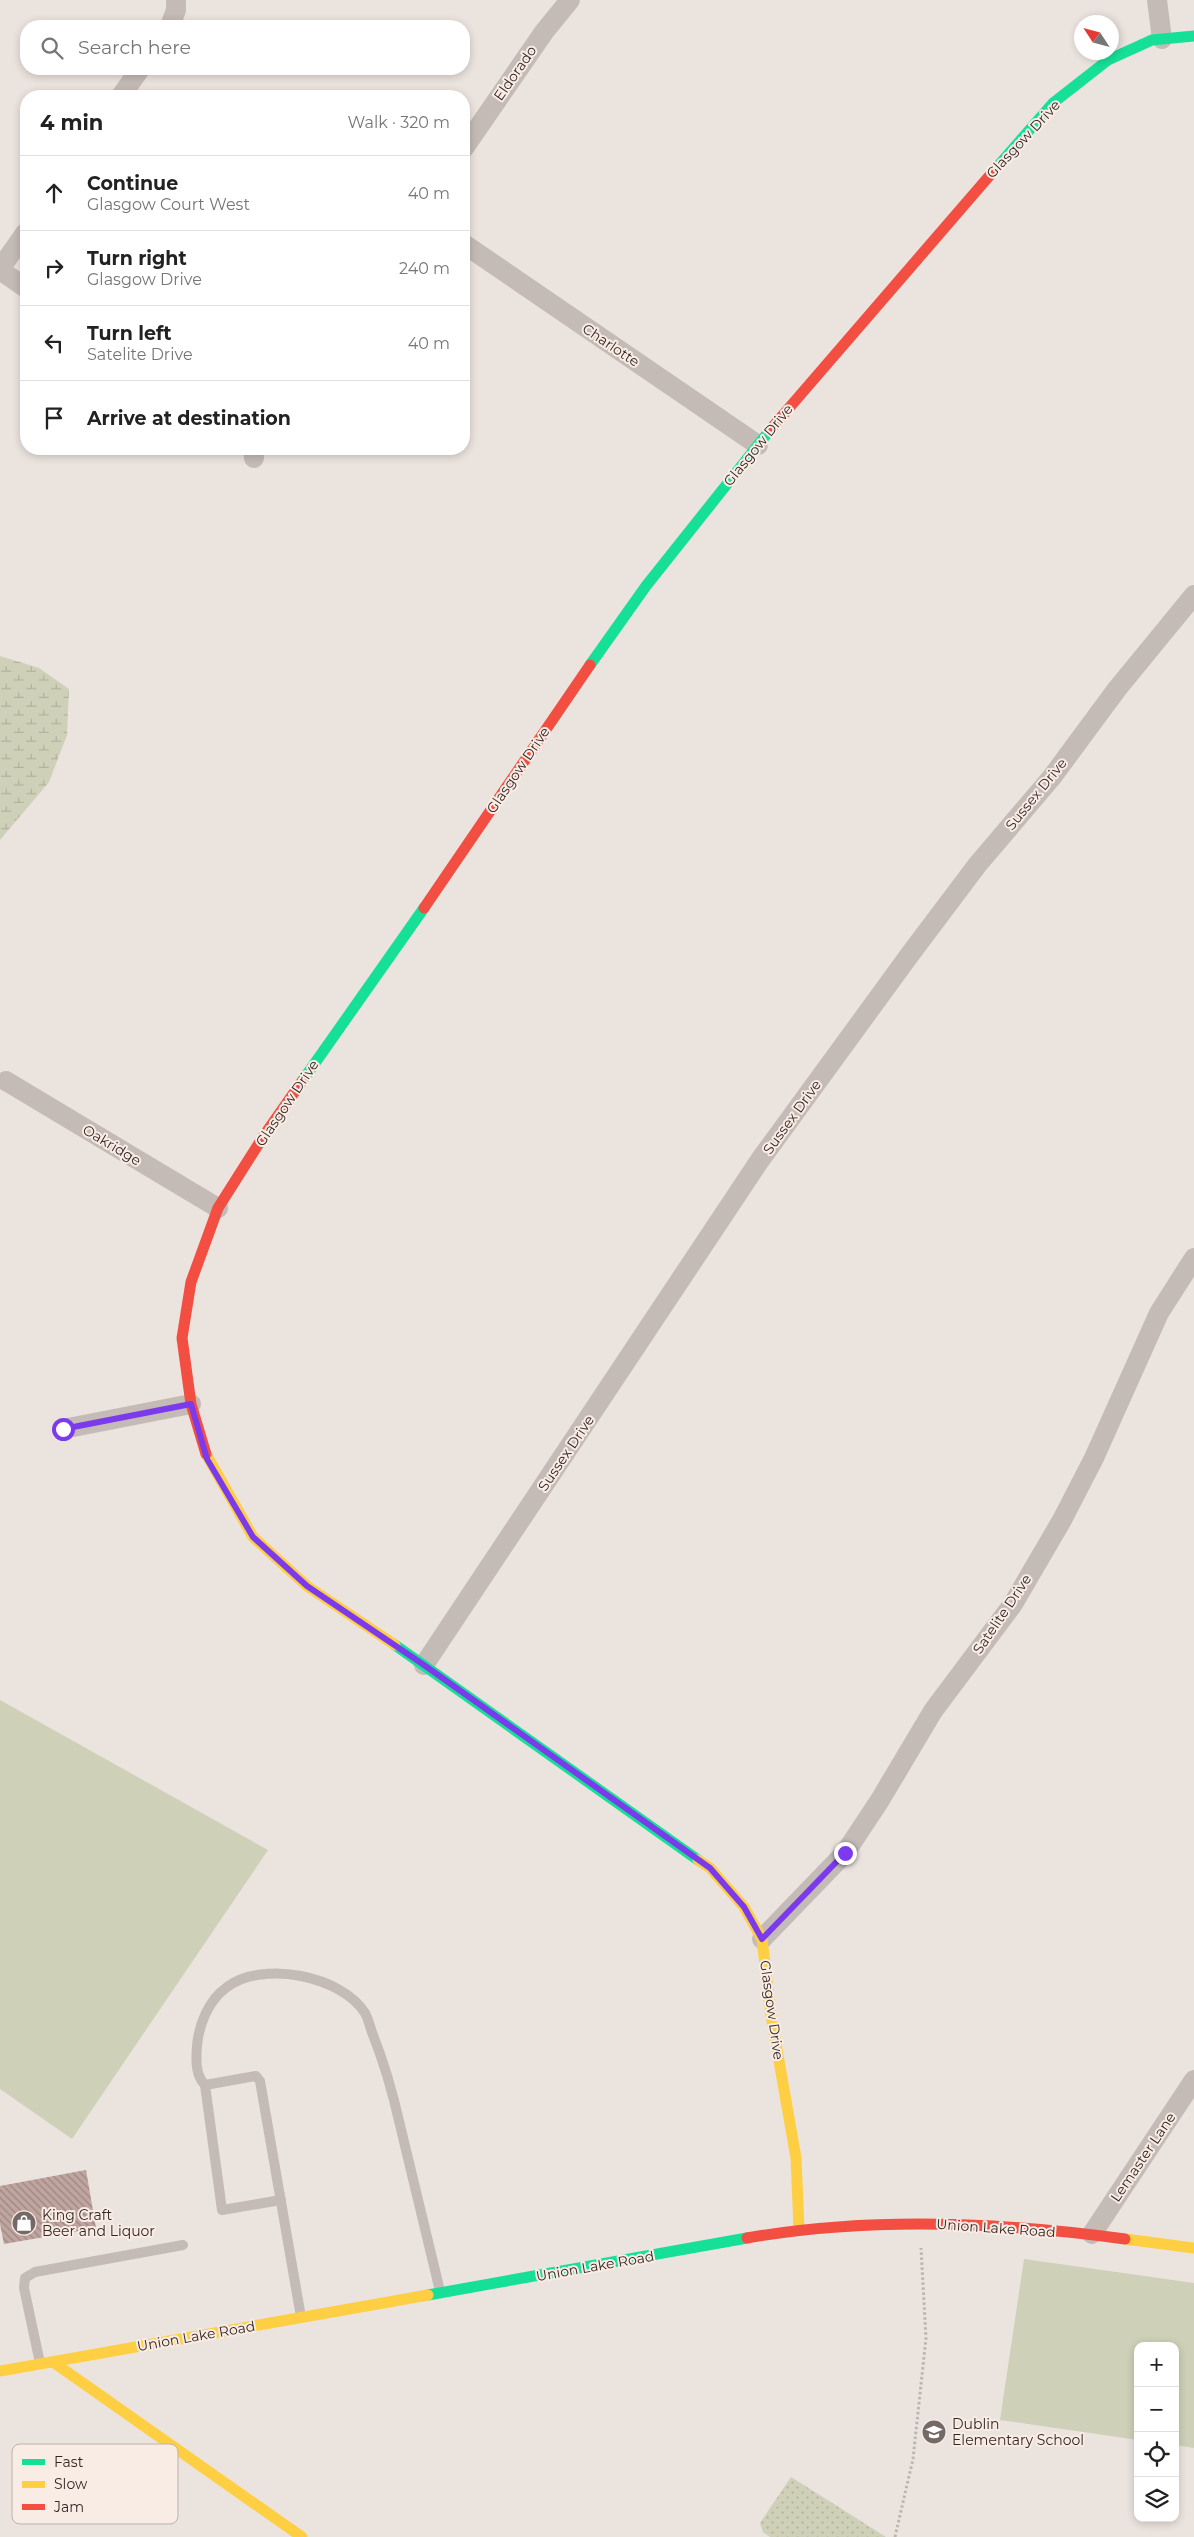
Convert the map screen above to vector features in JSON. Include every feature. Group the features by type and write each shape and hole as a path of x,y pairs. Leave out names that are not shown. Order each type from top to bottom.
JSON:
{"street":[{"path":"172,20 176,10 176,0"},
{"name":"Eldorado","path":"470,139 544,32 570,0"},
{"path":"1157,0 1162,39"},
{"name":"Glasgow Drive","path":"799,2229 796,2158 770,2015 762,1939 744,1907 710,1868 424,1665 307,1586 253,1537 207,1459 191,1404 182,1338 191,1282 218,1208 306,1074 462,854 532,748 646,586 758,445 816,374 1054,104 1108,60 1152,40 1194,36"},
{"path":"125,90 136,75"},
{"path":"20,241 0,270 20,284"},
{"name":"Charlotte","path":"470,248 758,445"},
{"name":"Sussex Drive","path":"424,1665 766,1152 978,864 1052,777 1117,688 1194,595"},
{"name":"Oakridge","path":"6,1081 218,1208"},
{"name":"Satelite Drive","path":"762,1939 845,1853 880,1800 933,1711 1013,1604 1062,1520 1094,1458 1159,1313 1194,1258"},
{"path":"63,1429 191,1404"},
{"name":"Lemaster Lane","path":"1092,2234 1194,2080"},
{"name":"Union Lake Road","path":"0,2372 799,2229 931,2224 1092,2234 1194,2248"},
{"path":"53,2362 170,2444"},
{"path":"178,2450 302,2537"}],"lane":[{"path":"281,2200 222,2210 205,2085 200,2080 196,2062 198,2038 204,2016 214,2000 229,1986 249,1978 275,1974 298,1975 325,1983 347,1995 365,2013 386,2068 441,2293"},
{"path":"205,2085 256,2076 260,2081 301,2318"},
{"path":"40,2364 24,2288 25,2278 35,2272 183,2245"}],"path":[{"path":"895,2537 912,2459 926,2338 920,2239"}],"green space":[{"path":"0,656 39,668 69,689 67,735 49,782 0,840"},
{"path":"0,1700 268,1850 72,2139 0,2089"},
{"path":"1024,2259 1194,2283 1194,2448 1179,2446 1179,2342 1134,2342 1134,2439 1000,2420"},
{"path":"791,2477 886,2537 770,2537 763,2532 760,2523"}],"building":[{"path":"86,2170 96,2228 4,2244 0,2224 0,2186"}],"traffic: fast":[{"path":"991,174 1053,103 1108,60 1152,40 1194,36"},
{"path":"590,665 646,586 770,430"},
{"path":"303,1080 424,908"},
{"path":"395,1645 698,1860"},
{"path":"428,2295 747,2238"}],"traffic: slow":[{"path":"206,1454 253,1537 307,1586 395,1645"},
{"path":"698,1860 710,1868 744,1907 762,1939 771,2015 796,2158 799,2229"},
{"path":"1125,2239 1194,2248"},
{"path":"0,2371 428,2295"},
{"path":"53,2362 170,2444"},
{"path":"178,2450 302,2537"}],"traffic: jam":[{"path":"770,430 991,174"},
{"path":"424,908 590,665"},
{"path":"206,1454 191,1404 182,1338 191,1282 218,1208 263,1137 303,1080"},
{"path":"747,2238 841,2226 936,2224 984,2225 1125,2239"}],"place":[{"name":"King Craft Beer and Liquor","path":"24,2223"},
{"name":"Dublin Elementary School","path":"934,2432"}],"route":[{"path":"63,1429 191,1404 207,1459 253,1537 307,1586 424,1665 710,1868 744,1907 762,1939 845,1853"}]}
